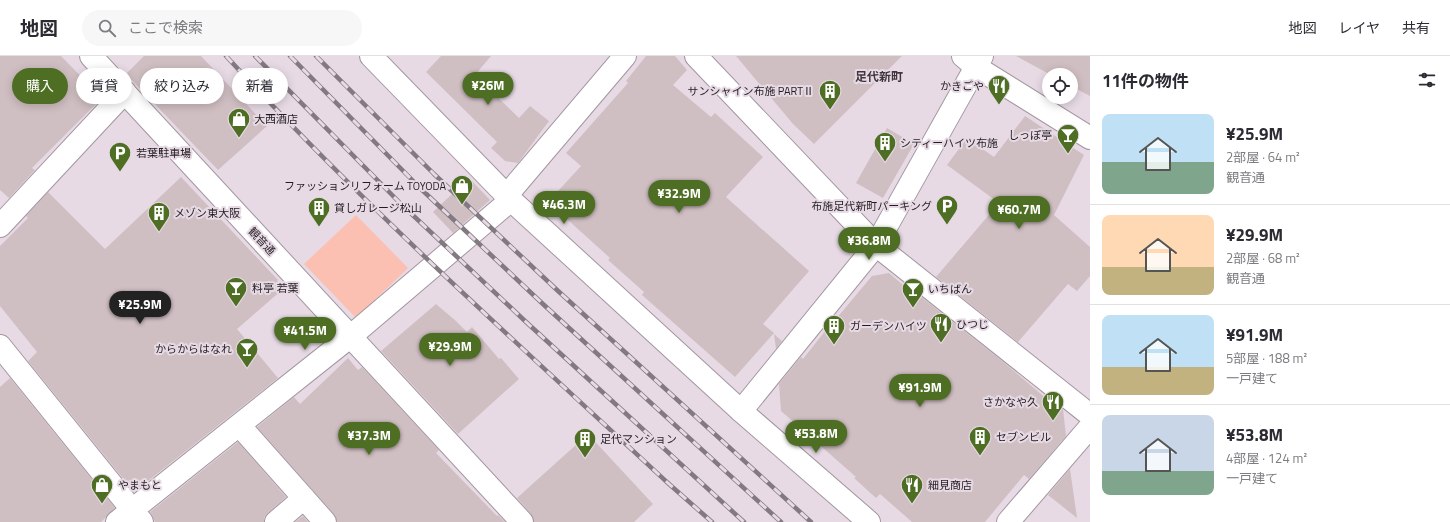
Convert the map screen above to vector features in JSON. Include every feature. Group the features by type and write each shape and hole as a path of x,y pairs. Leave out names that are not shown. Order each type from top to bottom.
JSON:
{"street":[{"name":"観音通","path":"91,56 102,68"},
{"path":"370,56 509,198 741,411 869,522"},
{"path":"0,346 130,518 239,425 351,336 509,198 625,56"},
{"path":"696,56 876,245 1090,415"},
{"path":"741,411 876,245 974,60 1087,131"},
{"name":"観音通","path":"132,100 522,522"},
{"path":"0,226 114,104"},
{"path":"239,425 325,522"},
{"path":"1008,522 1090,427"},
{"path":"276,522 304,498"}],"shaded area":[{"path":"356,215 408,268 356,318 304,264"}],"building":[{"path":"0,56 61,56 76,71 76,104 96,104 32,168 35,170 9,198 0,190"},
{"path":"144,56 201,56 212,68 140,68 140,89 132,80 132,68"},
{"path":"441,56 491,56 475,75 519,118 530,106 549,121 518,163 505,161 491,148 497,142 426,72"},
{"path":"646,56 675,56 687,70 673,85 711,117 715,113 763,157 726,197 809,271 763,324 774,333 735,377 642,295 644,292 608,260 610,258 548,202 581,166 566,153 628,83 626,81"},
{"path":"736,56 902,56 814,144 793,124"},
{"path":"1016,56 1090,56 1090,96 1078,90 1078,68 1042,68 1042,70"},
{"path":"224,80 232,89 232,104 246,104 267,126 218,170 155,104 224,104"},
{"path":"1025,116 1084,155 1054,215 1090,247 1090,276 1077,291 1068,284 1018,342 936,277 999,203 947,165 967,138 994,157"},
{"name":"シティーハイツ布施","path":"887,128 914,144 883,198 856,183"},
{"path":"181,177 278,280 277,281 283,289 237,329 278,378 134,492 28,361 37,352 0,306 0,246 28,218 26,216 48,192 105,249"},
{"name":"ファッションリフォーム TOYODA","path":"469,178 490,200 453,233 433,212"},
{"path":"889,273 918,298 920,296 1002,361 1048,400 1049,399 1063,409 1066,436 1029,479 1024,475 985,522 912,522 880,494 876,498 854,478 856,477 781,411 779,384 801,357 803,359 872,276"},
{"path":"436,304 467,332 472,327 499,359 501,358 519,379 458,434 381,351"},
{"path":"774,334 782,341 776,349"},
{"path":"348,358 358,370 362,367 439,450 436,453 497,516 498,515 505,522 337,522 334,514 257,427 294,397 300,404"},
{"path":"10,378 115,508 101,522 0,522 0,387"},
{"name":"足代マンション","path":"588,434 653,504 634,522 534,522 531,514 517,498"},
{"path":"238,442 286,497 268,513 264,518 264,522 155,522 150,512"},
{"path":"1070,469 1077,518 1048,495"},
{"path":"303,516 308,522 295,522"}],"railway":[{"path":"226,56 387,221 669,484 712,522"},
{"path":"255,56 401,204 525,321 744,522"},
{"path":"290,56 420,188 544,305 781,522"},
{"path":"316,56 434,174 557,290 811,522"}],"place":[{"name":"かきごや","path":"999,106"},
{"name":"サンシャイン布施 PARTⅡ","path":"830,110"},
{"name":"大西酒店","path":"239,138"},
{"name":"しっぽ亭","path":"1068,154"},
{"name":"シティーハイツ布施","path":"885,162"},
{"name":"若葉駐車場","path":"120,172"},
{"name":"ファッションリフォーム TOYODA","path":"462,206"},
{"name":"布施足代新町パーキング","path":"947,226"},
{"name":"貸しガレージ松山","path":"319,228"},
{"name":"メゾン東大阪","path":"159,232"},
{"name":"料亭 若葉","path":"236,308"},
{"name":"いちばん","path":"913,308"},
{"name":"ひつじ","path":"941,344"},
{"name":"ガーデンハイツ","path":"834,346"},
{"name":"からからはなれ","path":"247,368"},
{"name":"さかなや久","path":"1053,422"},
{"name":"セブンビル","path":"980,456"},
{"name":"足代マンション","path":"585,458"},
{"name":"やまもと","path":"102,504"},
{"name":"細見商店","path":"912,504"}],"district":[{"name":"足代新町","path":"879,77"}]}
